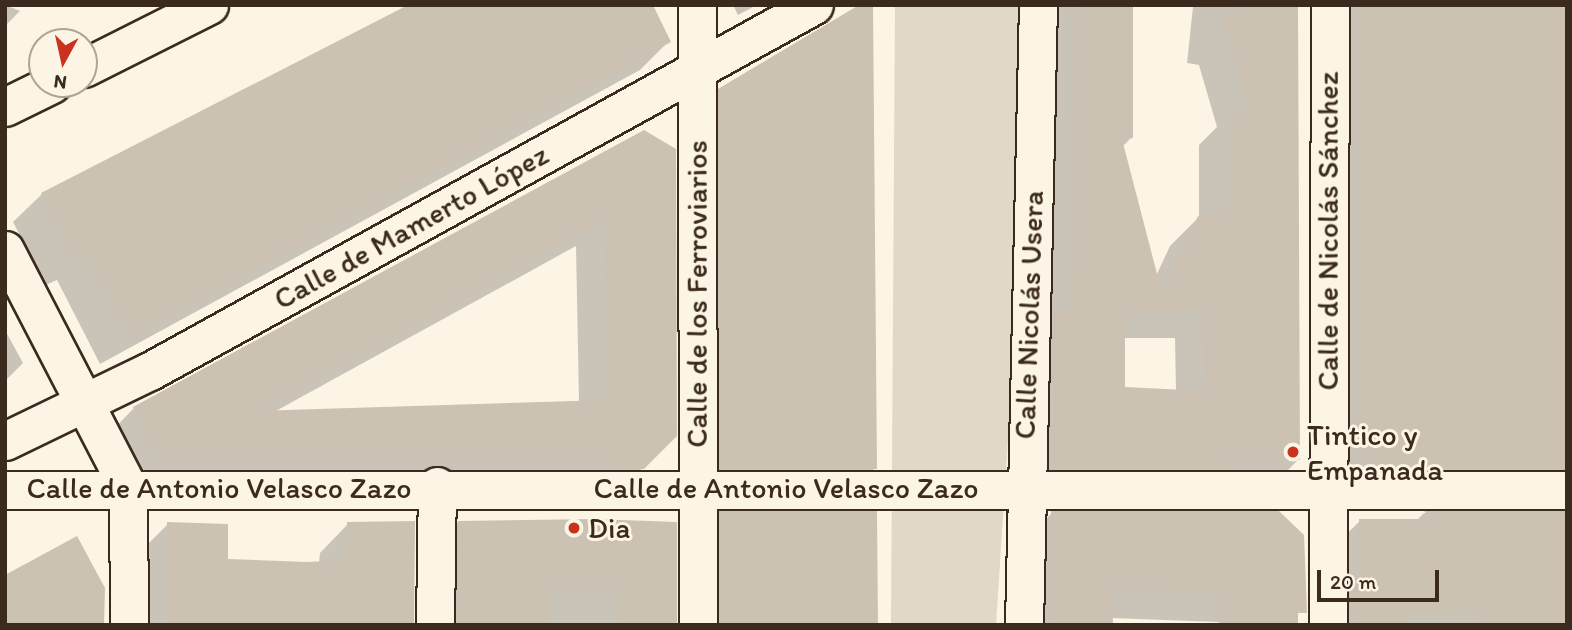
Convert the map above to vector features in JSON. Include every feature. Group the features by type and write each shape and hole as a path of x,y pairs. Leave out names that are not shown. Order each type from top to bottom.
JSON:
{"street":[{"path":"98,61 209,5"},
{"name":"Calle de los Ferroviarios","path":"697,5 698,625"},
{"name":"Calle de Mamerto López","path":"5,441 84,402 814,5"},
{"name":"Calle Nicolás Usera","path":"1024,625 1024,488 1038,5"},
{"name":"Calle de Nicolás Sánchez","path":"1328,625 1326,490 1330,5"},
{"path":"5,107 28,96"},
{"path":"5,250 128,487 129,625"},
{"path":"435,625 437,486"},
{"name":"Calle de Antonio Velasco Zazo","path":"5,490 437,486 1567,490"}],"shaded area":[{"path":"895,5 1036,5 996,625 891,625"}],"building":[{"path":"408,5 653,5 671,42 129,337 86,253 75,258 41,193"},
{"path":"859,5 873,5 877,469 719,469 718,89"},
{"path":"1076,5 1133,5 1133,138 1122,139 1162,293 1198,216 1227,216 1227,115 1250,114 1222,17 1233,15 1232,5 1298,5 1300,460 1225,460 1235,469 1052,469 1053,311 1072,310","holes":["1203,310 1205,391 1125,387 1125,311"]},
{"path":"1360,5 1567,5 1567,469 1380,469 1359,449"},
{"path":"644,130 676,149 677,436 644,469 610,469 610,460 160,461 133,407","holes":["603,219 608,400 255,411 441,312"]},
{"path":"719,511 877,511 878,625 719,625"},
{"path":"1051,511 1279,511 1304,535 1307,613 1298,613 1298,625 1219,625 1218,591 1112,590 1113,625 1051,625"},
{"path":"1424,511 1567,511 1567,625 1481,625 1481,612 1408,613 1408,625 1359,625 1359,613 1349,613 1349,579 1359,588 1359,519 1432,519"},
{"path":"593,519 677,522 677,625 618,625 619,587 549,587 549,625 456,625 458,521"},
{"path":"415,521 414,625 166,625 167,522 228,524 228,559 307,562 346,560 347,522"},
{"path":"77,536 105,588 104,625 5,625 5,575"}],"place":[{"name":"Tintico y Empanada","path":"1293,452"},
{"name":"Dia","path":"574,528"}]}
